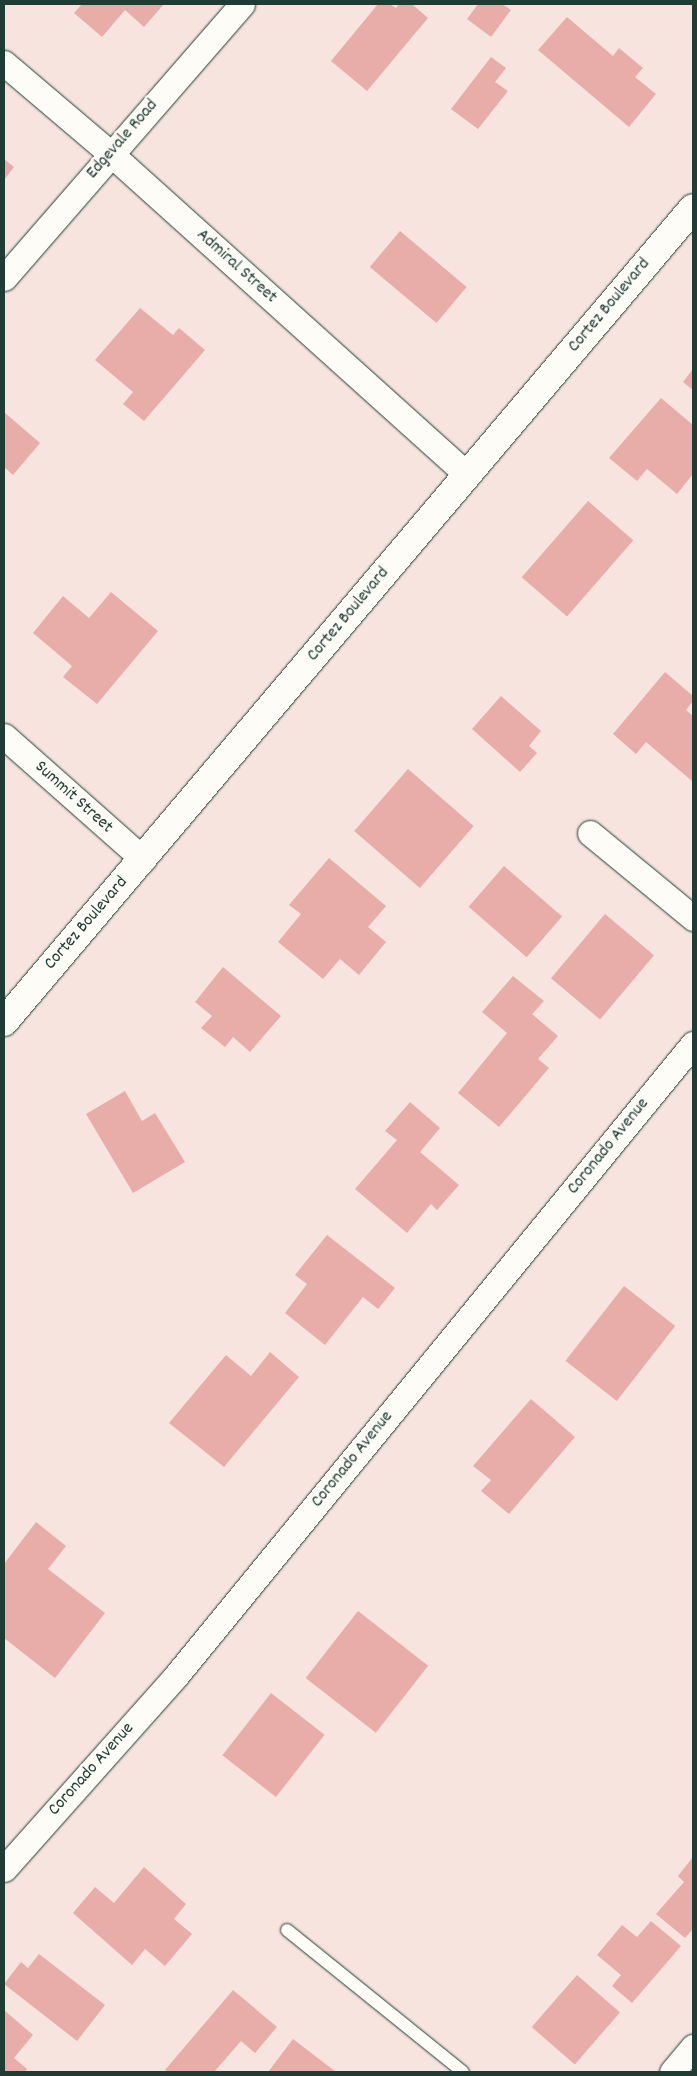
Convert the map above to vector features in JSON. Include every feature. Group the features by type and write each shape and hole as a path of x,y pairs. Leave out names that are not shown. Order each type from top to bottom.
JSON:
{"street":[{"name":"Edgevale Road","path":"4,278 242,4"},
{"name":"Admiral Street","path":"4,63 111,154 467,475"},
{"name":"Cortez Boulevard","path":"4,1022 693,208"},
{"name":"Summit Street","path":"4,736 143,859"},
{"path":"590,833 693,918"},
{"name":"Coronado Avenue","path":"4,1869 175,1678 693,1044"},
{"path":"672,2072 693,2048"}],"lane":[{"path":"287,1930 463,2072"}],"building":[{"path":"82,4 164,4 144,27 125,10 102,37 74,13"},
{"path":"378,4 390,4 396,8 399,4 412,4 428,18 367,91 331,61"},
{"path":"478,4 502,4 511,10 491,37 467,19"},
{"path":"567,17 613,56 619,48 643,68 635,77 656,94 629,127 538,50"},
{"path":"491,57 506,68 495,82 508,91 478,129 451,109"},
{"path":"4,159 14,167 4,180"},
{"path":"400,231 467,287 436,323 370,267"},
{"path":"140,308 173,335 179,328 205,350 144,421 123,404 133,392 95,360"},
{"path":"693,369 693,390 683,382"},
{"path":"661,398 693,425 693,474 677,494 647,469 637,481 609,458"},
{"path":"4,412 40,443 13,475 4,467"},
{"path":"588,501 633,540 567,617 522,577"},
{"path":"111,592 158,631 97,704 63,677 72,666 33,633 63,596 89,618"},
{"path":"665,672 693,696 693,701 686,710 693,716 692,781 646,742 636,754 613,734"},
{"path":"501,696 541,731 529,746 537,753 520,772 472,729"},
{"path":"408,769 474,826 420,888 354,831"},
{"path":"329,858 386,906 368,927 386,942 359,975 340,959 323,979 278,942 301,914 289,905"},
{"path":"504,866 562,917 527,957 469,907"},
{"path":"605,914 654,955 600,1019 551,978"},
{"path":"223,967 281,1016 250,1052 233,1037 225,1047 201,1028 212,1016 195,1002"},
{"path":"513,976 544,1001 532,1014 558,1036 538,1059 549,1068 499,1127 458,1093 507,1033 482,1012"},
{"path":"125,1091 142,1121 155,1113 185,1162 133,1193 86,1114"},
{"path":"410,1102 440,1128 420,1152 459,1185 437,1210 431,1204 407,1233 355,1189 397,1140 385,1131"},
{"path":"327,1235 395,1288 378,1309 363,1297 325,1345 285,1313 307,1284 295,1275"},
{"path":"624,1286 675,1326 617,1401 566,1361"},
{"path":"270,1352 299,1377 224,1467 169,1423 226,1355 251,1376"},
{"path":"531,1399 575,1437 509,1514 481,1491 491,1480 473,1466"},
{"path":"36,1522 66,1546 48,1569 105,1613 55,1678 4,1638 4,1564"},
{"path":"358,1611 428,1666 376,1733 306,1678"},
{"path":"271,1693 325,1735 276,1797 222,1755"},
{"path":"693,1857 693,1929 685,1938 656,1914 684,1882 678,1876"},
{"path":"144,1867 186,1904 174,1919 192,1934 165,1966 145,1949 132,1965 73,1913 95,1887 114,1903"},
{"path":"651,1921 681,1946 632,2003 612,1986 621,1975 597,1955 622,1925 637,1937"},
{"path":"39,1954 105,2005 77,2041 4,1984 21,1962 28,1968"},
{"path":"577,1975 620,2012 575,2064 532,2027"},
{"path":"233,1990 277,2027 255,2053 241,2041 214,2072 168,2072 165,2070"},
{"path":"4,2010 33,2035 14,2058 27,2069 25,2072 4,2072"},
{"path":"293,2039 336,2072 268,2072"}]}
